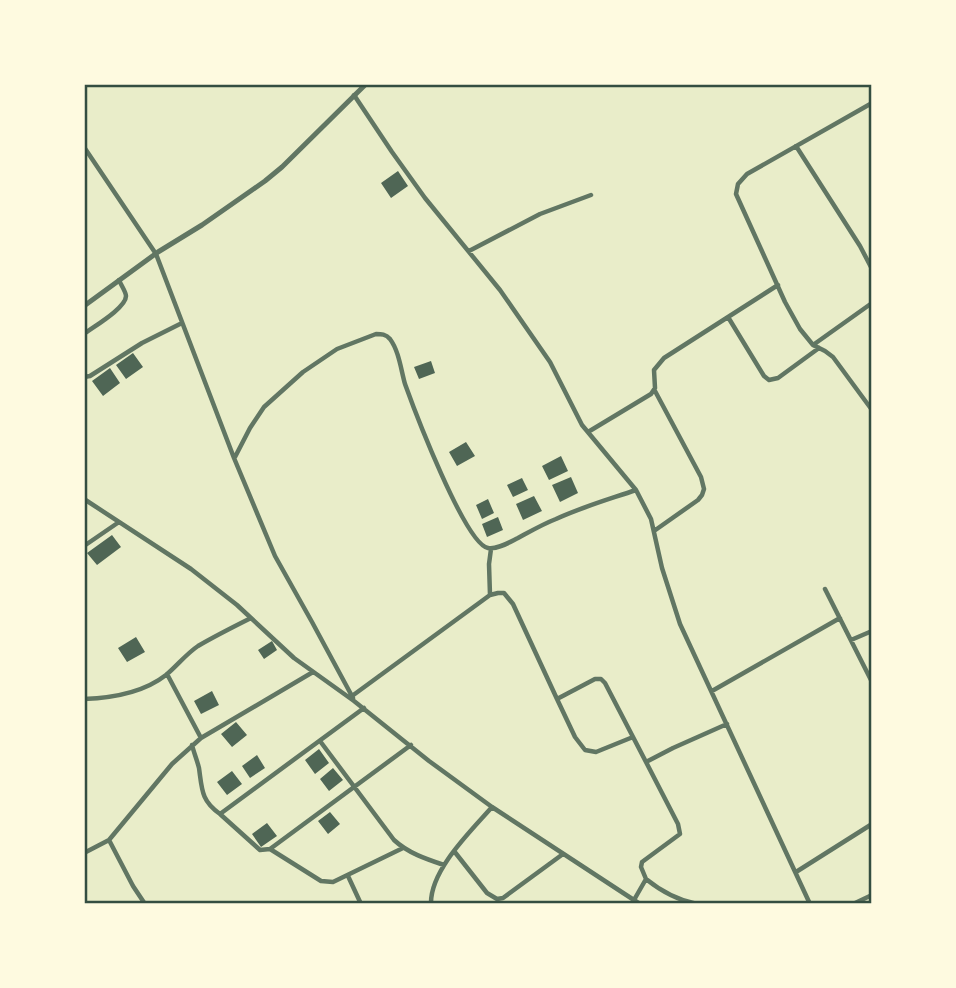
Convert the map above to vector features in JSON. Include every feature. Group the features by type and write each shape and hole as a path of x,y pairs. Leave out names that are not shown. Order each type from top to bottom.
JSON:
{"street":[{"path":"84,306 265,181 366,84"},
{"path":"354,95 425,198 500,290 550,362 575,414 636,490 651,519 673,608 810,904"},
{"path":"872,103 747,174 736,188 736,194 800,329 813,345 833,357 872,410"},
{"path":"796,146 872,269"},
{"path":"84,147 156,254 275,556 353,699"},
{"path":"469,251 540,214 591,195"},
{"path":"84,334 124,302 126,296 119,281"},
{"path":"654,531 698,500 704,489 697,468 654,390 654,370 664,358 778,285"},
{"path":"813,345 872,303"},
{"path":"728,317 769,380 778,378 819,348"},
{"path":"84,377 182,323"},
{"path":"234,457 264,407 303,372 337,349 376,334 384,335 391,341 441,475 467,523 484,547 491,549 507,543 558,518 636,490"},
{"path":"588,432 648,397 654,390"},
{"path":"84,499 191,569 251,618 294,658 353,699 492,807 640,904"},
{"path":"84,546 118,522"},
{"path":"490,595 491,549"},
{"path":"825,589 872,682"},
{"path":"353,699 490,595 504,593 513,604 575,737 585,750 596,752 633,737"},
{"path":"84,699 122,695 150,686 199,646 251,618"},
{"path":"712,691 840,618"},
{"path":"851,640 872,631"},
{"path":"84,853 109,840 172,764 192,745 313,672"},
{"path":"167,674 201,738"},
{"path":"557,699 595,679 601,679 605,683 680,830 680,834 642,862 641,867 646,879 666,894 697,904"},
{"path":"220,814 364,708"},
{"path":"646,762 727,724"},
{"path":"320,741 394,840 403,849 444,865"},
{"path":"192,745 201,790 211,808 261,849 270,849 321,881 333,882 403,849"},
{"path":"270,849 411,745"},
{"path":"431,904 433,889 444,865 492,807"},
{"path":"796,872 872,824"},
{"path":"109,840 145,904"},
{"path":"454,851 487,893 497,899 503,898 564,854"},
{"path":"348,876 361,904"},
{"path":"634,900 646,879"},
{"path":"853,904 872,895"}],"building":[{"path":"398,171 408,186 391,198 381,183"},
{"path":"133,353 143,367 126,379 116,365"},
{"path":"431,361 435,373 419,379 414,367"},
{"path":"110,368 120,383 103,396 92,381"},
{"path":"466,442 475,456 457,466 449,452"},
{"path":"561,456 568,471 549,480 542,466"},
{"path":"571,477 578,493 560,502 552,485"},
{"path":"522,478 528,490 513,497 507,485"},
{"path":"534,496 542,511 523,520 516,504"},
{"path":"488,499 494,513 482,519 476,505"},
{"path":"498,517 503,530 487,537 482,524"},
{"path":"112,535 121,547 97,565 87,553"},
{"path":"136,637 145,652 127,662 118,648"},
{"path":"272,641 277,650 264,659 258,650"},
{"path":"212,691 219,705 201,714 194,701"},
{"path":"236,722 247,735 232,747 221,734"},
{"path":"319,749 329,763 315,774 305,760"},
{"path":"257,755 265,768 250,778 242,766"},
{"path":"333,768 343,780 329,791 320,779"},
{"path":"232,771 242,784 227,795 217,782"},
{"path":"330,812 340,824 328,834 318,821"},
{"path":"267,823 277,836 261,847 252,834"}]}
